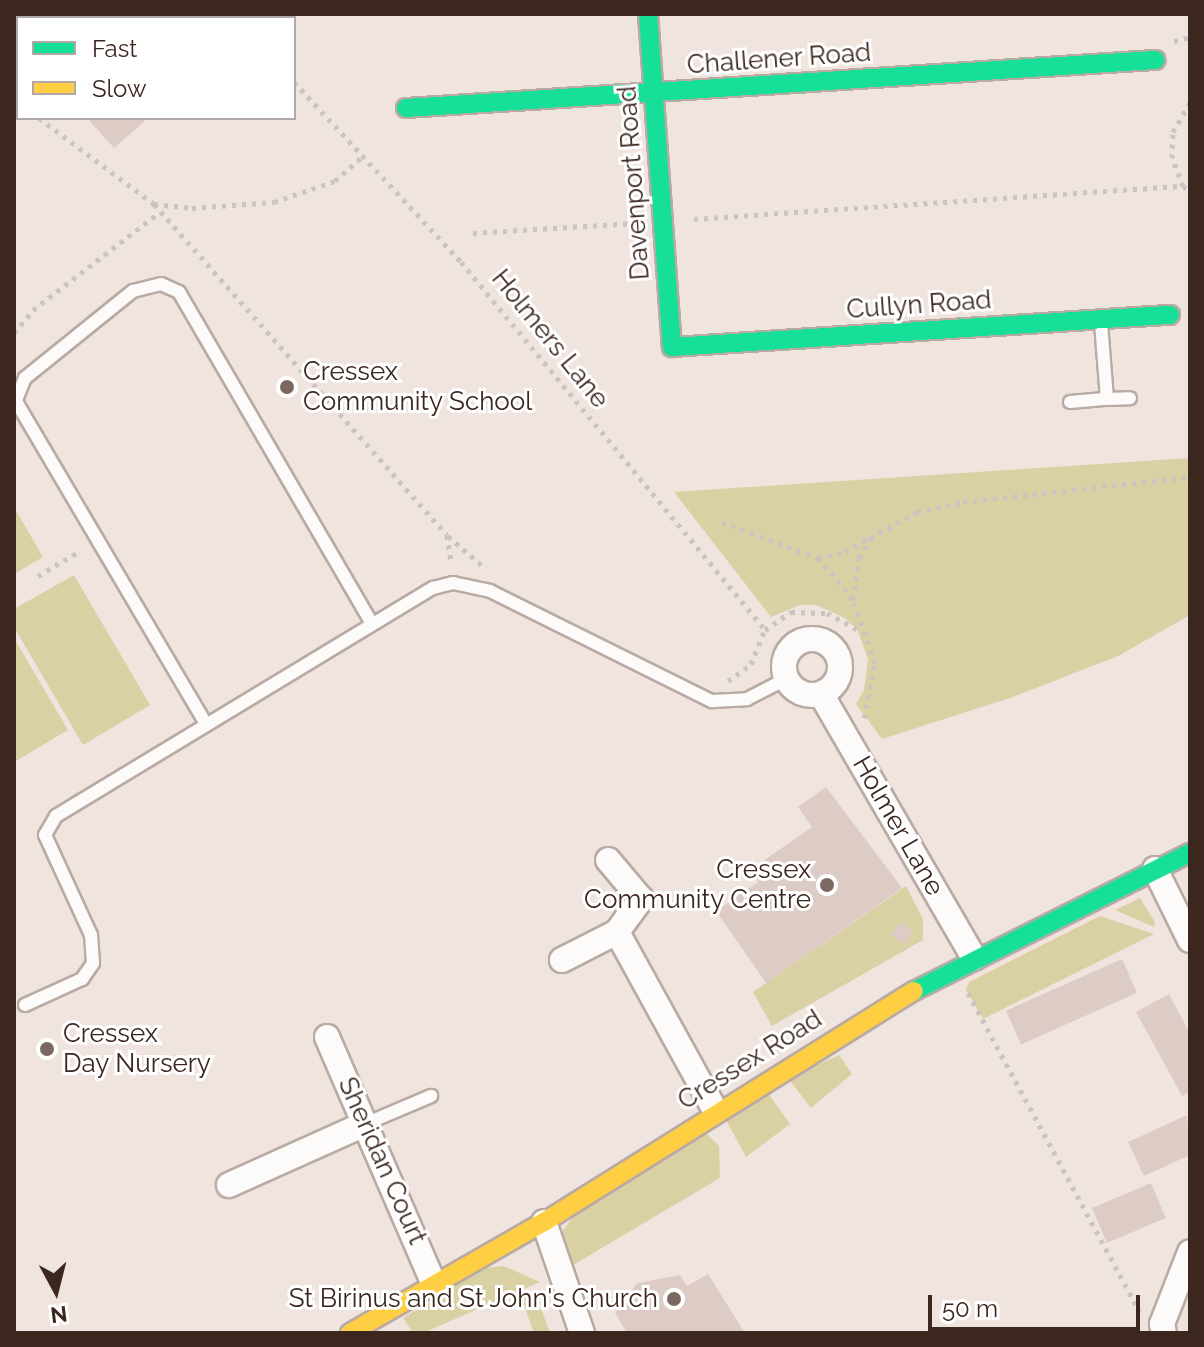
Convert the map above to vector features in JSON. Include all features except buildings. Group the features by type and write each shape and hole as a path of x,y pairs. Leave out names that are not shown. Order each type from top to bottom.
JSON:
{"street":[{"name":"Davenport Road","path":"648,14 672,347"},
{"name":"Challener Road","path":"406,108 1155,60"},
{"name":"Cullyn Road","path":"672,347 1170,315"},
{"path":"807,638 826,642 841,666 836,683 821,694 803,694 786,679 783,665 790,648 807,638"},
{"name":"Holmer Lane","path":"821,694 844,732 964,964"},
{"name":"Cressex Road","path":"350,1333 544,1222 715,1110 964,964 1190,853"},
{"path":"562,960 617,932 641,899 608,860"},
{"path":"1155,869 1190,940"},
{"path":"617,932 715,1110"},
{"name":"Sheridan Court","path":"327,1037 435,1286"},
{"path":"229,1185 365,1124"},
{"path":"544,1222 582,1333"},
{"path":"1163,1328 1190,1252"}],"lane":[{"path":"205,722 22,418 15,399 25,378 133,291 161,284 179,292 371,622"},
{"path":"1101,320 1107,399"},
{"path":"1070,402 1130,398"},
{"path":"25,1005 82,979 93,963 91,935 45,835 56,816 205,722 433,588 453,583 490,591 712,701 747,699 786,679"},
{"path":"365,1124 431,1096"}],"path":[{"name":"Holmers Lane","path":"296,84 461,262 765,630"},
{"path":"1190,102 1173,132 1172,158 1183,186 1190,191"},
{"path":"42,120 154,204 447,535 453,583"},
{"path":"154,204 192,208 274,202 335,181 363,156"},
{"path":"473,233 1183,186"},
{"path":"14,333 33,310 160,212"},
{"path":"818,558 845,552 917,512 963,502 1190,477"},
{"path":"722,522 818,558 853,600 875,663 870,700 863,719 844,732"},
{"path":"73,538 88,564"},
{"path":"853,600 859,558 870,538"},
{"path":"38,576 80,551"},
{"path":"733,675 751,664 765,630 780,617 815,610 865,633"},
{"path":"964,964 1150,1332 1163,1328"}],"shaded area":[{"path":"1190,458 1190,615 1118,656 1013,697 882,739 856,704 864,690 868,659 857,629 845,618 816,605 800,605 771,617 674,492"},
{"path":"14,507 43,557 14,574"},
{"path":"74,575 150,705 83,745 14,627 14,609"},
{"path":"14,638 68,730 14,762"},
{"path":"906,886 923,919 923,940 772,1026 753,992"},
{"path":"1140,898 1155,922 1154,927 1115,910"},
{"path":"1100,916 1154,934 983,1019 966,990 969,982"},
{"path":"839,1055 852,1074 811,1108 788,1078"},
{"path":"768,1093 790,1124 746,1157 726,1120"},
{"path":"706,1133 719,1146 720,1178 568,1268 562,1252 563,1230 574,1216"},
{"path":"504,1266 540,1282 423,1333 413,1333 403,1318 485,1268"},
{"path":"530,1296 542,1311 550,1333 534,1333 521,1297"}],"traffic: fast":[{"path":"648,14 672,347 1170,315"},
{"path":"406,108 1155,60"},
{"path":"914,991 1190,853"}],"traffic: slow":[{"path":"350,1333 544,1222 914,991"}],"place":[{"name":"Cressex Community School","path":"287,387"},
{"name":"Cressex Community Centre","path":"827,885"},
{"name":"Cressex Day Nursery","path":"47,1049"},
{"name":"St Birinus and St John's Church","path":"674,1299"}]}
